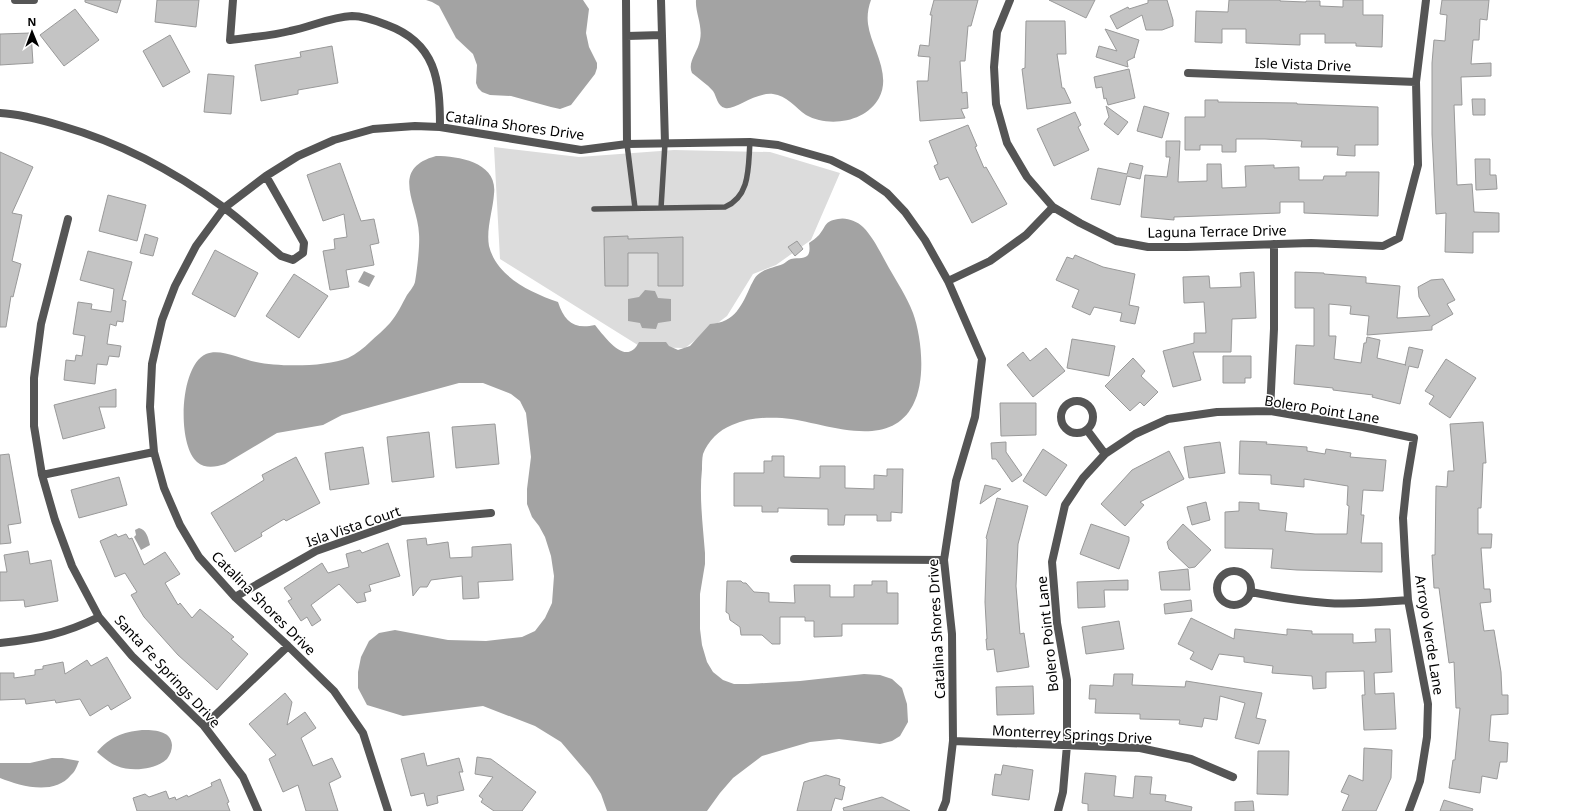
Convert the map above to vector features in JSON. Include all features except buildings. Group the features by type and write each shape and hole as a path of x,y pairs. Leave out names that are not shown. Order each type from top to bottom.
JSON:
{"street":[{"path":"15,0 34,0"},
{"path":"233,0 230,40 290,31 326,20 353,16 376,21 400,30 416,40 428,57 440,96 440,127"},
{"path":"626,0 627,144"},
{"path":"661,0 664,143"},
{"name":"Laguna Terrace Drive","path":"1010,0 998,32 994,67 996,104 1007,143 1027,178 1053,207 1080,223 1116,241 1156,247 1311,243 1383,246 1399,238 1418,165 1416,82"},
{"path":"1416,82 1426,0"},
{"path":"627,36 662,35"},
{"name":"Isle Vista Drive","path":"1188,73 1416,82"},
{"path":"0,113 48,122 84,132 135,153 166,169 224,208 281,256 293,260 303,253 304,243 300,233 266,176"},
{"name":"Catalina Shores Drive","path":"388,811 363,733 334,691 235,597 199,557 180,525 164,488 154,452 150,407 152,371 162,320 175,286 196,246 224,208 266,176 298,156 334,140 373,129 415,126 440,127 581,150 627,144 664,143 750,142 778,146 831,160 861,175 887,193 905,212 925,240 948,281 982,359 975,417 956,481 944,560 952,634 953,741 946,801 942,811"},
{"path":"948,281 990,262 1026,235 1053,207"},
{"name":"Santa Fe Springs Drive","path":"68,219 41,324 34,378 34,426 42,475 55,520 72,566 99,617 132,656 204,726 243,777 258,811"},
{"path":"1270,411 1274,329 1274,244"},
{"path":"1072,402 1083,402 1091,409 1093,419 1087,430 1074,433 1065,428 1062,423 1061,413 1068,404 1072,402"},
{"name":"Bolero Point Lane","path":"1058,811 1062,792 1067,745 1067,680 1057,623 1052,562 1065,505 1083,478 1105,454 1135,434 1168,419 1217,412 1270,411 1363,427 1414,438"},
{"path":"1087,430 1105,454"},
{"name":"Arroyo Verde Lane","path":"1409,811 1420,780 1427,737 1428,704 1408,600 1403,518 1407,480 1414,438"},
{"path":"42,475 154,452"},
{"name":"Isla Vista Court","path":"235,597 316,551 402,521 491,513"},
{"path":"794,559 944,560"},
{"path":"1232,571 1238,571 1250,581 1251,592 1245,601 1240,604 1229,604 1220,596 1218,586 1223,576 1232,571"},
{"path":"1251,592 1290,599 1328,603 1367,603 1408,600"},
{"path":"0,643 52,636 79,627 99,617"},
{"path":"204,726 288,646"},
{"name":"Monterrey Springs Drive","path":"953,741 1140,748 1191,759 1233,777"}],"lane":[{"path":"594,209 725,207 734,203 746,184 750,142"},
{"path":"661,208 664,143"},
{"path":"627,144 634,208"}],"shaded area":[{"path":"426,0 583,0 589,9 586,33 589,47 597,63 595,74 571,105 560,109 511,96 490,95 482,92 476,83 477,65 473,54 456,38 439,6"},
{"path":"696,0 871,0 868,12 868,24 880,61 883,80 879,98 865,113 836,122 815,119 806,115 787,99 773,94 766,94 752,98 734,107 722,107 713,91 692,73 691,69 692,61 701,35"},
{"path":"494,147 579,157 674,150 770,152 840,173 811,240 776,265 753,274 727,316 685,348 641,347 500,259"},
{"path":"436,156 446,156 476,163 484,168 490,175 494,183 494,194 489,226 489,246 493,257 507,275 526,288 558,302 563,314 567,319 576,325 595,325 610,343 622,351 628,352 634,349 639,342 666,342 669,346 678,350 690,346 710,324 719,323 726,320 736,312 741,306 758,274 783,264 791,259 802,258 808,255 810,249 809,243 819,235 830,221 841,219 851,220 861,225 871,236 905,295 913,313 919,335 921,359 920,384 913,405 902,419 888,428 871,431 853,431 782,418 757,418 727,427 714,436 705,449 702,460 701,501 705,564 700,594 700,629 702,645 707,662 713,672 723,680 734,684 800,681 864,674 880,675 892,679 902,688 907,704 908,722 900,736 892,741 880,744 839,739 810,742 762,756 733,778 707,811 607,811 601,794 590,776 561,742 535,726 483,706 403,716 367,705 358,688 358,672 361,657 369,641 379,633 395,630 448,640 486,641 522,637 535,631 545,618 552,603 554,576 551,556 545,537 532,517 527,504 527,489 531,457 526,413 520,401 511,394 483,383 459,383 342,415 323,425 277,433 225,464 211,467 203,466 197,462 191,453 186,440 184,406 186,389 190,374 197,361 206,354 212,352 224,353 266,364 315,365 339,361 354,355 383,331 395,317 415,282 419,251 419,234 418,222 410,188 410,178 413,169 422,162"},
{"path":"364,271 375,276 369,287 358,282"},
{"path":"645,290 655,291 658,298 671,299 671,321 658,323 656,329 642,328 640,323 628,321 628,299 639,297"},
{"path":"139,528 145,532 150,545 141,550 134,537 136,535 135,530"},
{"path":"142,730 161,732 168,736 171,740 171,752 167,759 162,763 143,769 123,768 114,765 97,752 117,736 128,732"},
{"path":"52,758 79,761 72,774 64,781 56,785 46,787 27,786 0,778 0,763 30,763"}]}
